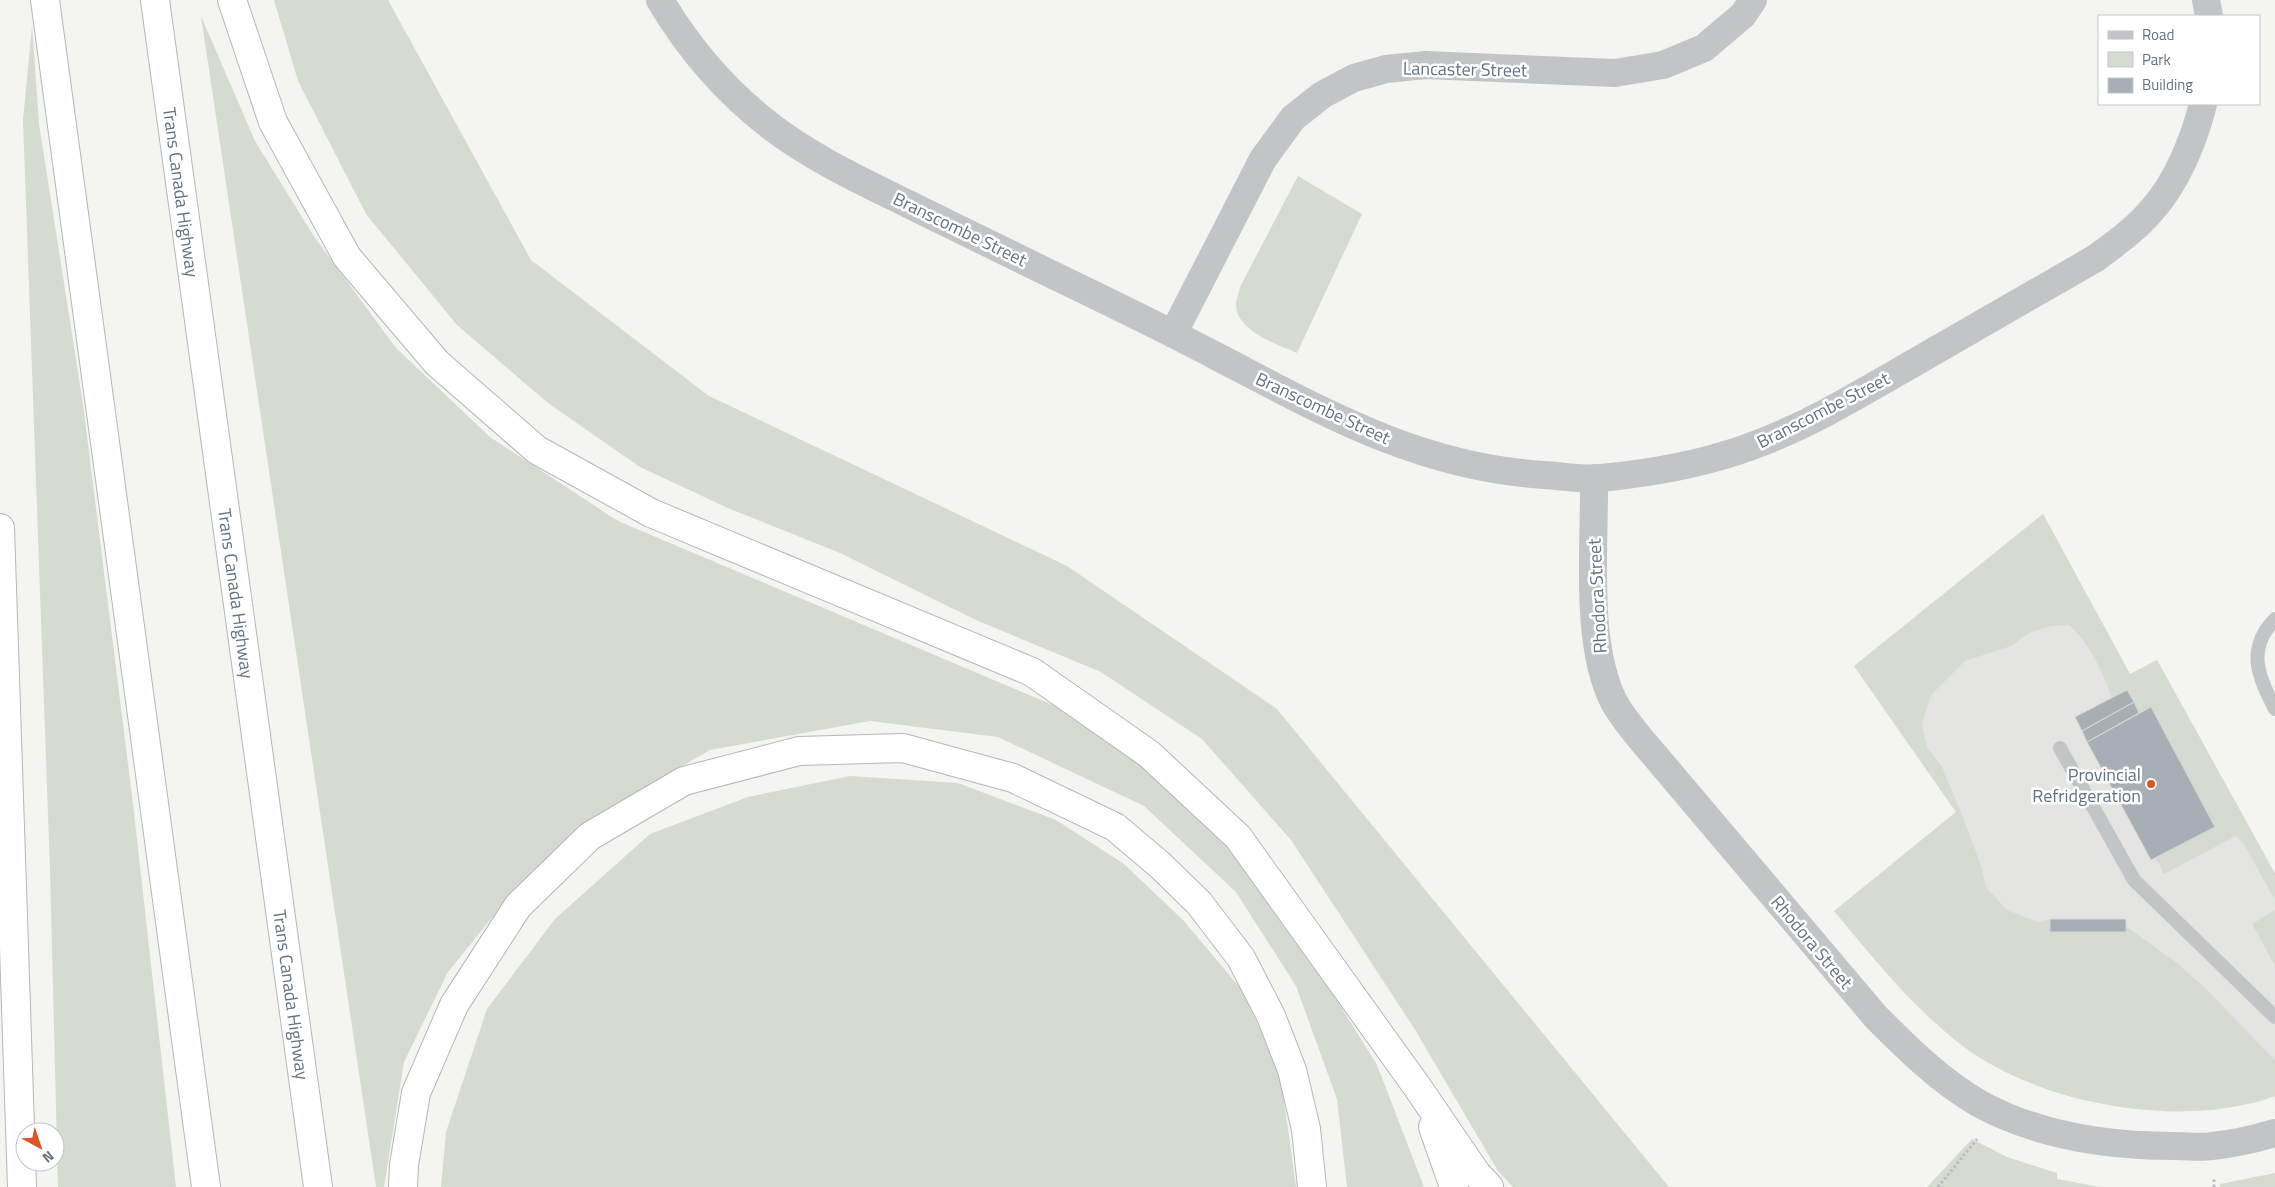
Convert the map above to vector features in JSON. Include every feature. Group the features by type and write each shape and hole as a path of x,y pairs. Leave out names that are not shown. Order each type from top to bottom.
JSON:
{"highway":[{"path":"45,0 206,1187"},
{"name":"Trans Canada Highway","path":"155,0 318,1187"},
{"path":"232,0 273,122 347,257 437,363 537,450 651,513 1032,672 1149,754 1238,838 1418,1088 1476,1173 1489,1187"},
{"path":"0,528 22,1187"},
{"path":"403,1187 404,1165 416,1093 454,1005 518,906 590,836 684,781 799,751 903,748 1013,778 1115,828 1160,865 1199,903 1241,958 1271,1016 1292,1070 1306,1129 1312,1187"},
{"path":"1418,1088 1454,1187"}],"street":[{"name":"Branscombe Street","path":"660,0 677,29 738,99 773,128 805,150 859,180 1173,334 1347,424 1413,450 1456,462 1518,474 1594,478 1648,472 1704,461 1749,447 1791,430 1865,391 2096,258 2127,235 2153,210 2169,185 2186,152 2203,105"},
{"name":"Lancaster Street","path":"1173,334 1263,160 1293,118 1322,95 1354,78 1386,69 1426,66 1615,73 1663,65 1704,48 1743,16 1753,0"},
{"path":"2206,0 2209,15"},
{"name":"Rhodora Street","path":"1594,478 1594,590 1598,651 1602,671 1615,703 1624,718 1651,751 1876,1017 1910,1052 1947,1082 1981,1104 2026,1122 2074,1137 2123,1145 2211,1147 2275,1133"}],"lane":[{"path":"2275,619 2262,634 2256,652 2258,670 2275,709"},
{"path":"2060,748 2134,880 2275,1017"}],"path":[{"path":"1938,1187 1977,1139"},
{"path":"2214,1179 2214,1187"}],"shaded area":[{"path":"2043,514 2130,674 2157,660 2275,873 2275,1096 2259,1102 2216,1110 2168,1112 2079,1099 2051,1091 1996,1067 1914,846 1956,812 1854,666"}],"green space":[{"path":"274,0 388,0 531,260 709,396 1067,566 1277,709 1669,1187 1513,1187 1498,1171 1414,1028 1291,840 1202,739 1101,672 976,620 840,553 730,509 640,467 548,403 457,325 366,214 298,81"},
{"path":"201,16 255,141 313,235 396,348 490,437 618,521 1060,708 1140,759 1222,833 1299,939 1377,1065 1424,1187 1347,1187 1337,1099 1296,986 1236,892 1144,806 998,737 870,721 710,750 596,816 511,894 448,972 404,1062 384,1187 376,1187"},
{"path":"32,26 39,124 83,404 133,804 176,1187 58,1187 58,1172 65,1172 65,1122 56,1122 50,870 23,120"},
{"path":"1298,176 1362,214 1297,353 1269,341 1250,329 1242,321 1236,303 1240,287"},
{"path":"2043,514 2130,674 2157,660 2275,874 2275,900 2243,843 2236,836 2164,874 2156,858 2214,826 2151,707 2139,713 2127,690 2112,698 2100,668 2090,650 2069,625 2051,626 2029,633 2011,646 1965,661 1931,695 1922,724 1927,747 1942,767 1981,865 1986,887 2007,910 2038,922 2050,919 2050,932 2125,932 2126,926 2177,963 2203,986 2275,1060 2275,1096 2238,1106 2198,1111 2157,1111 2115,1106 2073,1097 2033,1084 1997,1067 1964,1047 1946,1032 1895,983 1834,911 1956,812 1854,666"},
{"path":"850,776 958,783 1056,820 1124,864 1183,920 1241,989 1280,1071 1296,1187 441,1187 446,1132 487,1009 555,919 650,834 748,797"},
{"path":"2275,910 2275,966 2252,924"},
{"path":"1972,1139 2007,1157 2057,1173 2057,1179 2100,1187 1927,1187"},
{"path":"2275,1173 2275,1187 2220,1187 2220,1184"}],"building":[{"path":"2127,690 2134,702 2082,731 2075,717"},
{"path":"2134,702 2139,713 2087,742 2082,731"},
{"name":"Provincial Refridgeration","path":"2151,707 2215,827 2151,860 2087,742"},
{"path":"2050,919 2126,919 2126,932 2050,932"}],"place":[{"name":"Provincial Refridgeration","path":"2151,784"}]}
